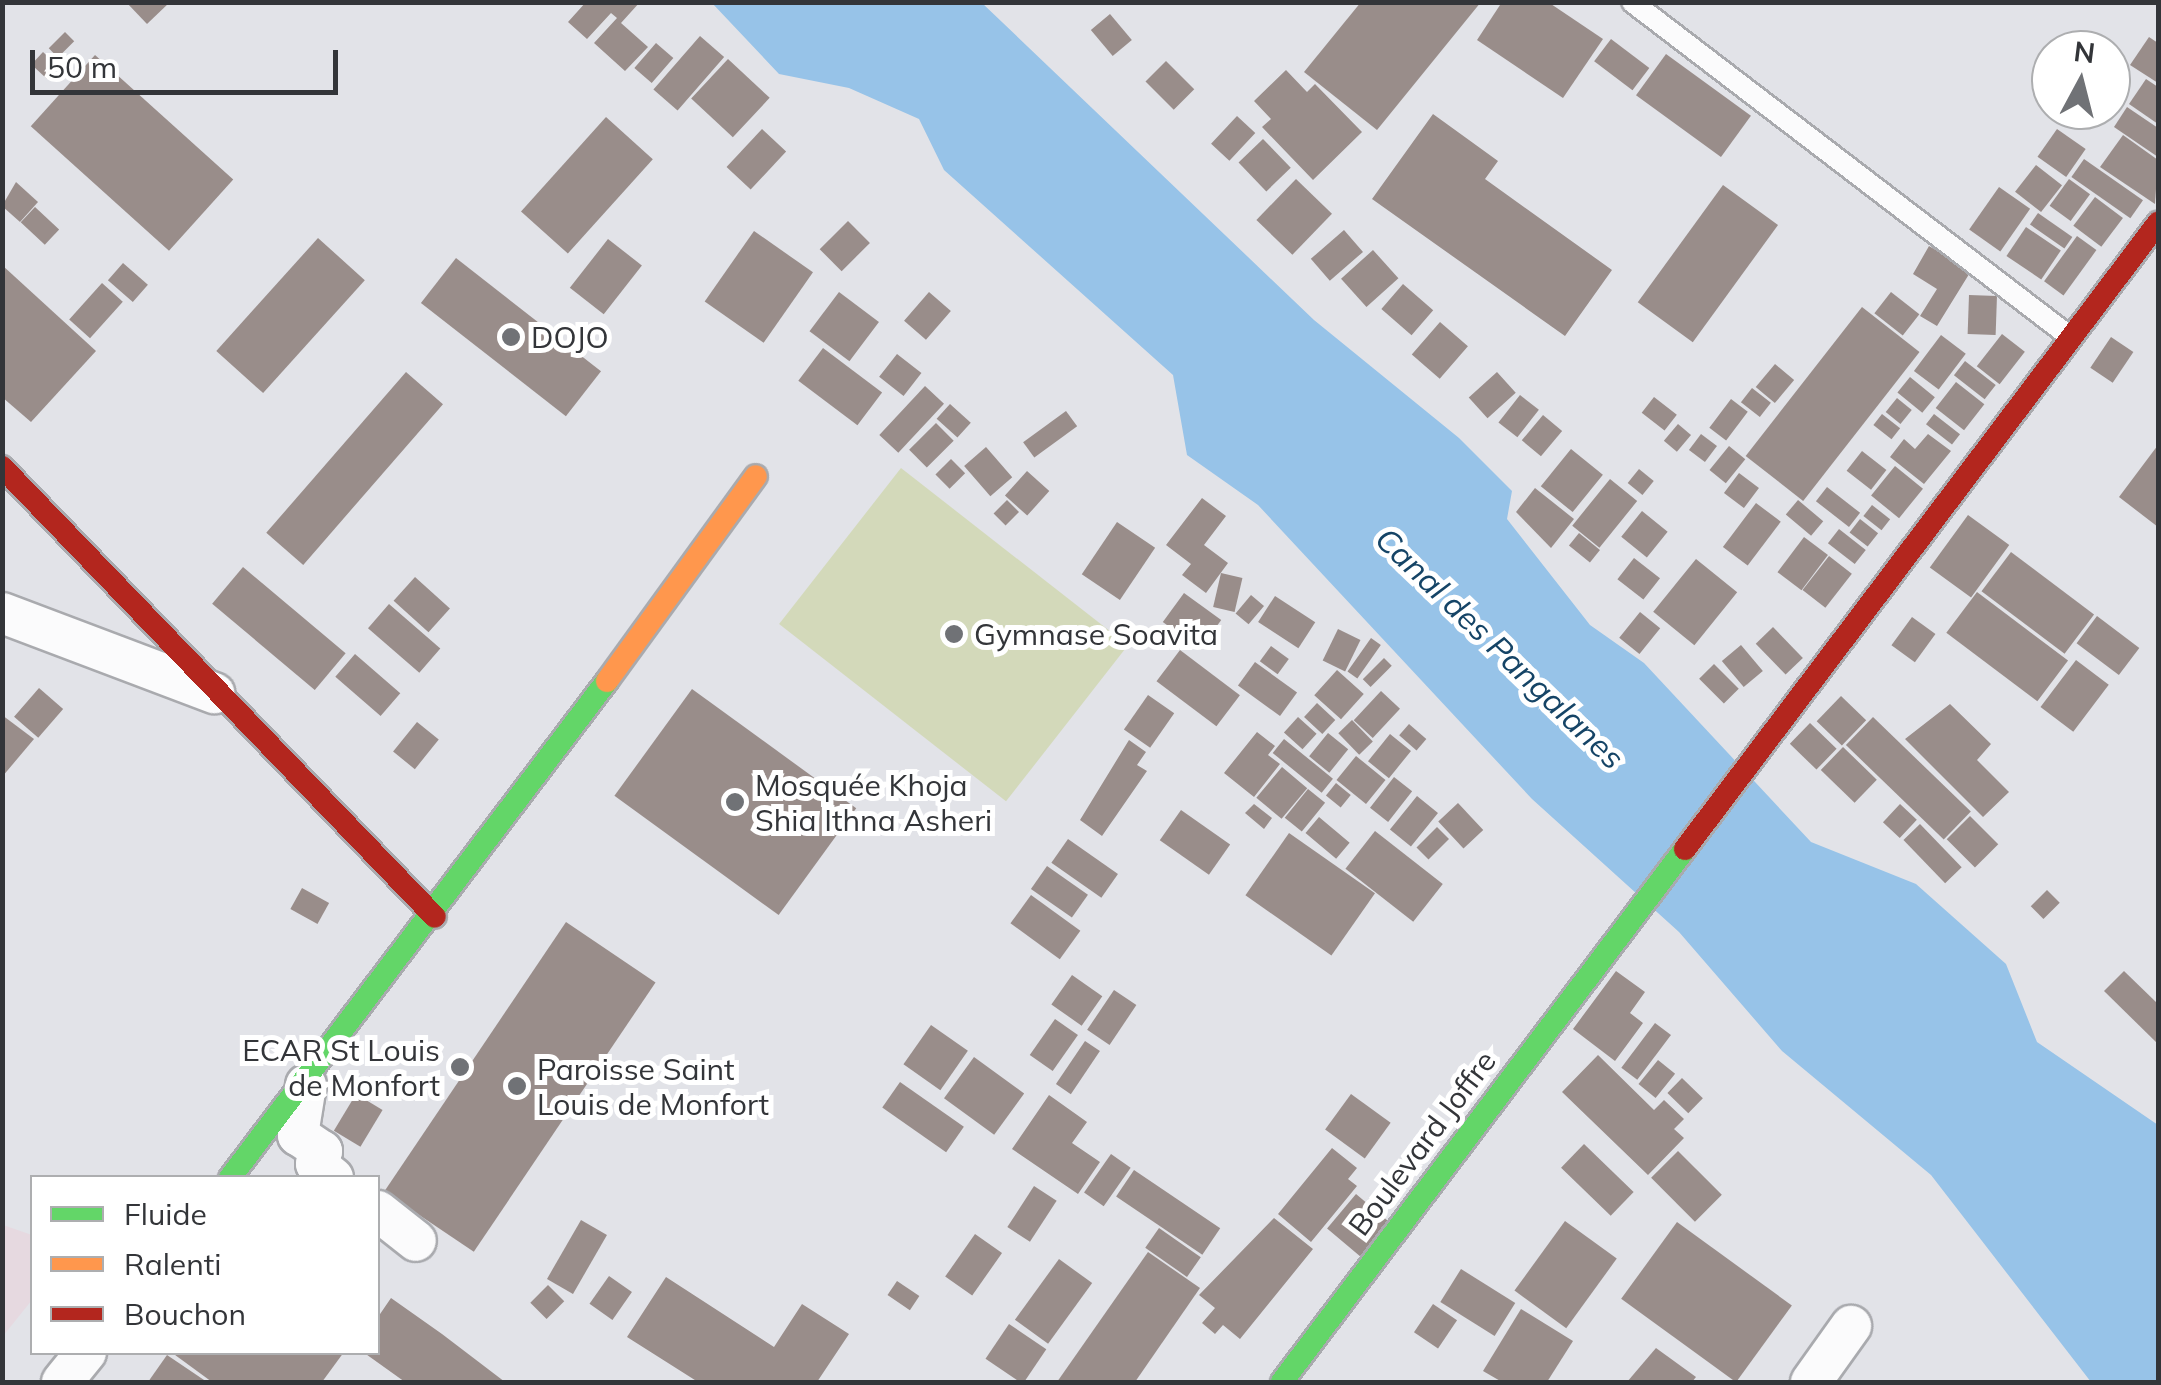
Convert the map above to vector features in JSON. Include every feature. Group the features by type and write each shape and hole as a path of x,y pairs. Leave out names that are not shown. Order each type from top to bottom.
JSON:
{"street":[{"name":"Boulevard Joffre","path":"1282,1382 1614,943 1784,710 2074,340 2158,223"},
{"path":"2,467 436,917"},
{"path":"232,1175 306,1085 400,950 436,917 756,476"},
{"path":"2,613 216,693"},
{"path":"306,1085 298,1135 322,1151 316,1164 330,1175"},
{"path":"380,1214 416,1241"},
{"path":"1811,1382 1851,1326"},
{"path":"62,1382 84,1355"}],"lane":[{"path":"1632,2 2074,340"}],"shaded area":[{"path":"3,1225 30,1234 30,1302 3,1336"}],"green space":[{"name":"Gymnase Soavita","path":"901,468 1128,645 1006,801 779,624"}],"water":[{"name":"Canal des Pangalanes","path":"712,3 982,3 1314,320 1459,438 1512,491 1507,519 1590,625 1644,663 1811,842 1916,884 2006,964 2037,1042 2158,1125 2158,1382 2091,1382 1931,1175 1782,1051 1679,932 1532,799 1258,505 1187,455 1173,375 944,170 919,119 849,88 779,74"}],"building":[{"path":"126,2 170,2 147,24"},
{"path":"586,2 640,2 621,23 648,47 625,71 594,43 617,18 611,13 587,39 568,22"},
{"path":"1361,2 1481,2 1377,130 1304,72"},
{"path":"1502,2 1548,2 1603,39 1563,98 1477,40"},
{"path":"1110,14 1132,40 1113,56 1091,30"},
{"path":"65,32 74,41 58,57 49,48"},
{"path":"700,36 724,57 678,111 653,90"},
{"path":"2149,37 2158,43 2158,83 2131,64"},
{"path":"1611,39 1649,68 1632,90 1594,61"},
{"path":"656,43 673,58 652,83 634,68"},
{"path":"43,52 58,66 47,79 31,64"},
{"path":"1666,54 1751,116 1721,157 1636,95"},
{"path":"95,55 233,179 169,251 31,126"},
{"path":"728,59 770,98 733,137 691,98"},
{"path":"1166,61 1194,89 1174,110 1145,82"},
{"path":"1286,70 1307,92 1315,84 1362,132 1313,180 1262,127 1271,119 1254,101"},
{"path":"2146,79 2158,87 2158,124 2131,105"},
{"path":"2131,110 2158,128 2158,157 2118,130 2131,130"},
{"path":"1433,114 1498,161 1485,179 1612,270 1565,336 1372,199"},
{"path":"1237,116 1255,133 1229,161 1211,144"},
{"path":"606,117 653,159 568,254 521,211"},
{"path":"762,129 786,152 751,190 727,167"},
{"path":"2056,130 2086,149 2066,177 2037,157"},
{"path":"2123,135 2158,160 2155,204 2100,167"},
{"path":"1263,139 1291,168 1266,191 1239,163"},
{"path":"2084,159 2143,200 2130,218 2071,177"},
{"path":"2036,165 2062,185 2041,212 2015,192"},
{"path":"1296,179 1332,214 1292,255 1256,220"},
{"path":"2069,179 2090,194 2071,221 2050,206"},
{"path":"16,182 38,202 20,222 2,206"},
{"path":"1723,185 1778,225 1693,342 1638,302"},
{"path":"1999,187 2030,209 2000,251 1969,230"},
{"path":"2095,197 2123,218 2101,247 2073,226"},
{"path":"35,207 59,230 45,245 21,222"},
{"path":"2038,213 2072,237 2064,249 2030,224"},
{"path":"848,221 870,243 842,271 820,249"},
{"path":"2026,227 2061,250 2041,280 2006,256"},
{"path":"1344,230 1363,252 1330,281 1311,259"},
{"path":"754,231 813,272 764,343 705,301"},
{"path":"2077,236 2096,250 2064,295 2044,281"},
{"path":"318,238 365,280 263,393 216,351"},
{"path":"608,239 642,265 604,314 570,288"},
{"path":"1929,246 1971,271 1937,326 1920,316 1937,289 1913,274"},
{"path":"1373,250 1398,278 1366,307 1341,279"},
{"name":"DOJO","path":"456,258 601,371 566,416 421,303"},
{"path":"123,263 148,285 133,302 108,280"},
{"path":"2,265 96,351 31,422 2,397"},
{"path":"102,283 123,302 90,338 69,319"},
{"path":"1403,284 1433,310 1412,335 1381,309"},
{"path":"839,292 879,322 849,361 810,331"},
{"path":"929,292 951,311 926,340 904,321"},
{"path":"1891,292 1919,314 1903,335 1874,313"},
{"path":"1969,295 1997,296 1996,335 1968,334"},
{"path":"1862,307 1920,352 1803,501 1746,456"},
{"path":"1440,322 1468,346 1440,379 1412,354"},
{"path":"2002,334 2025,352 2000,384 1977,366"},
{"path":"1941,335 1966,354 1939,390 1914,371"},
{"path":"2111,337 2133,352 2113,383 2090,368"},
{"path":"823,348 882,393 857,425 798,381"},
{"path":"897,354 921,373 904,396 879,377"},
{"path":"1965,361 1996,385 1985,399 1954,375"},
{"path":"1775,364 1794,380 1775,403 1756,387"},
{"path":"406,372 443,404 303,565 266,533"},
{"path":"1497,372 1516,393 1487,418 1469,397"},
{"path":"1910,377 1935,397 1922,413 1897,393"},
{"path":"1956,382 1984,404 1964,430 1936,408"},
{"path":"925,386 944,404 898,453 879,435"},
{"path":"1752,388 1771,403 1760,417 1741,402"},
{"path":"1520,395 1539,410 1517,437 1498,423"},
{"path":"1654,397 1677,415 1665,431 1642,413"},
{"path":"1897,398 1912,410 1900,424 1886,412"},
{"path":"1731,399 1748,412 1726,440 1709,428"},
{"path":"950,404 971,423 957,438 937,419"},
{"path":"1066,411 1077,426 1034,458 1023,442"},
{"path":"1882,414 1900,428 1892,439 1873,425"},
{"path":"1934,414 1960,434 1952,445 1926,424"},
{"path":"1543,415 1562,431 1541,456 1522,440"},
{"path":"936,423 954,441 927,468 909,450"},
{"path":"1678,424 1691,435 1677,452 1664,441"},
{"path":"1701,434 1717,446 1705,462 1689,450"},
{"path":"1928,434 1951,451 1924,484 1890,457 1904,439 1915,449"},
{"path":"2158,445 2158,527 2119,497"},
{"path":"1729,446 1745,459 1726,483 1709,470"},
{"path":"986,447 1012,477 990,496 964,466"},
{"path":"1571,449 1603,475 1573,512 1541,486"},
{"path":"1862,451 1886,470 1871,490 1847,471"},
{"path":"951,459 965,473 950,489 935,475"},
{"path":"1895,466 1923,489 1899,518 1871,496"},
{"path":"1639,469 1654,481 1642,495 1628,483"},
{"path":"1027,471 1049,491 1027,516 1005,496"},
{"path":"1739,473 1759,488 1744,508 1724,493"},
{"path":"1610,479 1637,501 1599,548 1572,526"},
{"path":"1827,487 1860,513 1849,527 1816,501"},
{"path":"1535,488 1574,519 1551,548 1516,512"},
{"path":"1202,498 1226,516 1204,545 1228,563 1206,593 1182,575 1191,564 1166,545"},
{"path":"1007,500 1019,512 1006,525 994,513"},
{"path":"1798,500 1823,521 1811,536 1786,515"},
{"path":"1756,503 1781,522 1748,566 1723,547"},
{"path":"1872,505 1890,519 1882,530 1863,516"},
{"path":"1642,511 1668,532 1647,557 1621,537"},
{"path":"1968,515 2009,545 1971,598 1930,568"},
{"path":"1860,519 1878,533 1868,547 1850,532"},
{"path":"1117,522 1155,548 1120,600 1082,574"},
{"path":"1839,529 1866,550 1855,564 1828,543"},
{"path":"1579,533 1600,550 1590,562 1569,545"},
{"path":"1804,537 1828,555 1801,590 1778,572"},
{"path":"2011,552 2094,615 2065,654 1982,591"},
{"path":"1829,556 1852,574 1825,608 1803,590"},
{"path":"1634,558 1660,578 1643,600 1617,579"},
{"path":"1696,559 1737,592 1694,645 1653,612"},
{"path":"243,567 346,653 315,690 212,604"},
{"path":"1221,573 1242,578 1235,612 1213,607"},
{"path":"415,577 450,608 429,632 394,601"},
{"path":"1977,592 2068,661 2037,701 1946,633"},
{"path":"1184,593 1221,620 1200,649 1163,622"},
{"path":"1251,595 1264,606 1249,624 1236,613"},
{"path":"1275,596 1315,622 1298,648 1258,622"},
{"path":"389,604 440,649 419,673 368,628"},
{"path":"1640,612 1660,628 1639,654 1619,638"},
{"path":"2097,616 2139,648 2119,675 2077,643"},
{"path":"1912,617 1935,634 1915,662 1891,645"},
{"path":"1773,627 1803,658 1786,675 1756,644"},
{"path":"1338,629 1360,640 1345,671 1323,660"},
{"path":"1371,638 1381,645 1357,678 1347,672"},
{"path":"1741,645 1763,671 1744,687 1722,661"},
{"path":"1271,646 1289,659 1278,674 1260,661"},
{"path":"1180,650 1240,695 1216,726 1157,681"},
{"path":"355,654 400,693 381,716 335,677"},
{"path":"1384,658 1392,666 1371,687 1363,679"},
{"path":"2076,660 2109,685 2073,732 2040,707"},
{"path":"1255,662 1297,693 1280,716 1238,685"},
{"path":"1714,664 1739,689 1724,704 1699,679"},
{"path":"1337,670 1364,694 1341,719 1314,695"},
{"path":"39,688 63,709 38,738 14,717"},
{"name":"Mosquée Khoja Shia Ithna Asheri","path":"692,689 856,808 779,915 614,796"},
{"path":"1381,691 1400,709 1373,738 1354,720"},
{"path":"1148,695 1174,713 1150,748 1124,729"},
{"path":"1841,696 1866,720 1842,745 1817,721"},
{"path":"1317,703 1335,720 1322,734 1304,717"},
{"path":"1950,704 1991,744 1977,760 2009,792 1983,817 1905,739"},
{"path":"2,715 34,739 2,777"},
{"path":"1298,717 1317,734 1303,749 1284,733"},
{"path":"1873,717 1971,811 1944,840 1846,745"},
{"path":"1352,720 1373,742 1359,755 1338,733"},
{"path":"417,722 439,740 415,769 393,752"},
{"path":"1810,723 1837,749 1816,770 1790,744"},
{"path":"1409,724 1426,739 1417,750 1399,735"},
{"path":"1257,732 1275,746 1268,755 1280,764 1254,797 1224,773"},
{"path":"1328,733 1348,749 1329,773 1309,756"},
{"path":"1390,734 1411,751 1389,778 1368,761"},
{"path":"1284,739 1333,779 1322,793 1273,753"},
{"path":"1129,740 1146,752 1137,765 1147,771 1102,836 1080,820"},
{"path":"1843,747 1877,780 1855,803 1821,770"},
{"path":"1356,756 1386,780 1366,804 1336,780"},
{"path":"1282,767 1307,788 1282,819 1256,798"},
{"path":"1394,777 1412,791 1388,822 1370,808"},
{"path":"1336,783 1351,795 1341,807 1326,795"},
{"path":"1308,789 1325,803 1302,832 1285,818"},
{"path":"1417,796 1438,813 1411,846 1390,829"},
{"path":"1458,803 1483,830 1463,848 1438,821"},
{"path":"1254,804 1272,818 1264,829 1245,813"},
{"path":"1900,804 1917,820 1900,838 1883,822"},
{"path":"1181,810 1230,844 1209,875 1160,840"},
{"path":"1970,816 1998,844 1975,868 1947,839"},
{"path":"1319,817 1350,843 1336,859 1306,833"},
{"path":"1920,824 1962,867 1945,883 1903,840"},
{"path":"1437,827 1449,839 1429,860 1416,848"},
{"path":"1375,831 1443,884 1413,922 1345,869"},
{"path":"1289,833 1375,893 1331,955 1245,895"},
{"path":"1068,839 1118,874 1101,898 1051,863"},
{"path":"1047,866 1088,895 1072,918 1031,889"},
{"path":"302,888 329,903 317,924 290,909"},
{"path":"2047,890 2060,903 2043,919 2031,906"},
{"path":"1031,895 1080,931 1060,959 1010,923"},
{"name":"Paroisse Saint Louis de Monfort","path":"566,922 656,982 474,1252 384,1191"},
{"path":"1616,971 1645,992 1630,1013 1643,1023 1615,1061 1573,1029"},
{"path":"2124,971 2158,1004 2158,1044 2104,991"},
{"path":"1072,975 1102,996 1082,1026 1051,1004"},
{"path":"1114,990 1136,1005 1110,1045 1087,1030"},
{"path":"1055,1019 1078,1035 1053,1071 1030,1055"},
{"path":"1655,1023 1671,1035 1637,1080 1621,1068"},
{"path":"931,1025 968,1051 940,1090 903,1064"},
{"path":"1085,1041 1100,1051 1071,1094 1056,1084"},
{"path":"1598,1055 1654,1110 1664,1100 1684,1119 1674,1129 1684,1138 1648,1175 1562,1092"},
{"path":"974,1057 1024,1093 994,1135 944,1098"},
{"path":"1658,1060 1675,1074 1656,1098 1638,1084"},
{"path":"1682,1078 1703,1098 1688,1113 1667,1093"},
{"path":"900,1082 964,1127 946,1152 882,1107"},
{"path":"356,1094 383,1110 360,1147 334,1131"},
{"path":"1351,1094 1391,1123 1365,1158 1325,1130"},
{"path":"1049,1095 1087,1122 1072,1143 1100,1162 1078,1194 1012,1149"},
{"path":"1584,1144 1634,1192 1611,1216 1561,1168"},
{"path":"1332,1148 1357,1168 1348,1179 1357,1186 1311,1242 1278,1214"},
{"path":"1678,1151 1722,1195 1695,1222 1651,1178"},
{"path":"1111,1154 1131,1168 1104,1206 1084,1193"},
{"path":"1134,1170 1220,1228 1202,1255 1116,1197"},
{"path":"1034,1186 1057,1201 1030,1242 1007,1227"},
{"path":"1356,1194 1390,1223 1362,1257 1327,1228"},
{"path":"1274,1218 1313,1249 1240,1339 1223,1325 1215,1334 1202,1323 1215,1308 1199,1295"},
{"path":"581,1220 607,1235 573,1294 547,1279"},
{"path":"1565,1221 1617,1259 1566,1328 1514,1291"},
{"path":"1677,1222 1792,1305 1736,1382 1621,1299"},
{"path":"1159,1228 1201,1257 1187,1277 1145,1248"},
{"path":"975,1234 1002,1253 972,1296 945,1277"},
{"path":"1148,1252 1200,1288 1135,1382 1057,1382"},
{"path":"1059,1259 1092,1283 1048,1344 1015,1320"},
{"path":"1461,1269 1515,1303 1495,1336 1440,1302"},
{"path":"609,1276 632,1292 612,1320 589,1304"},
{"path":"666,1277 774,1347 802,1304 849,1334 817,1382 698,1382 627,1337"},
{"path":"897,1281 919,1296 910,1310 887,1295"},
{"path":"548,1285 564,1301 547,1319 530,1303"},
{"path":"391,1298 505,1382 405,1382 367,1355 380,1355 380,1314"},
{"path":"1433,1304 1457,1320 1438,1348 1414,1332"},
{"path":"1521,1309 1573,1341 1547,1382 1502,1382 1483,1371"},
{"path":"1009,1324 1046,1349 1024,1382 986,1359"},
{"path":"1656,1348 1696,1377 1692,1382 1627,1382"},
{"path":"167,1355 207,1382 148,1382"},
{"path":"175,1355 342,1355 322,1382 212,1382"}],"traffic: fast":[{"path":"232,1175 607,681"},
{"path":"1282,1382 1685,849"}],"traffic: slow":[{"path":"607,681 756,476"}],"traffic: jam":[{"path":"1685,849 2158,223"},
{"path":"2,467 435,917"}],"place":[{"name":"DOJO","path":"511,337"},
{"name":"Gymnase Soavita","path":"954,634"},
{"name":"Mosquée Khoja Shia Ithna Asheri","path":"735,802"},
{"name":"ECAR St Louis de Monfort","path":"460,1067"},
{"name":"Paroisse Saint Louis de Monfort","path":"517,1086"}]}
